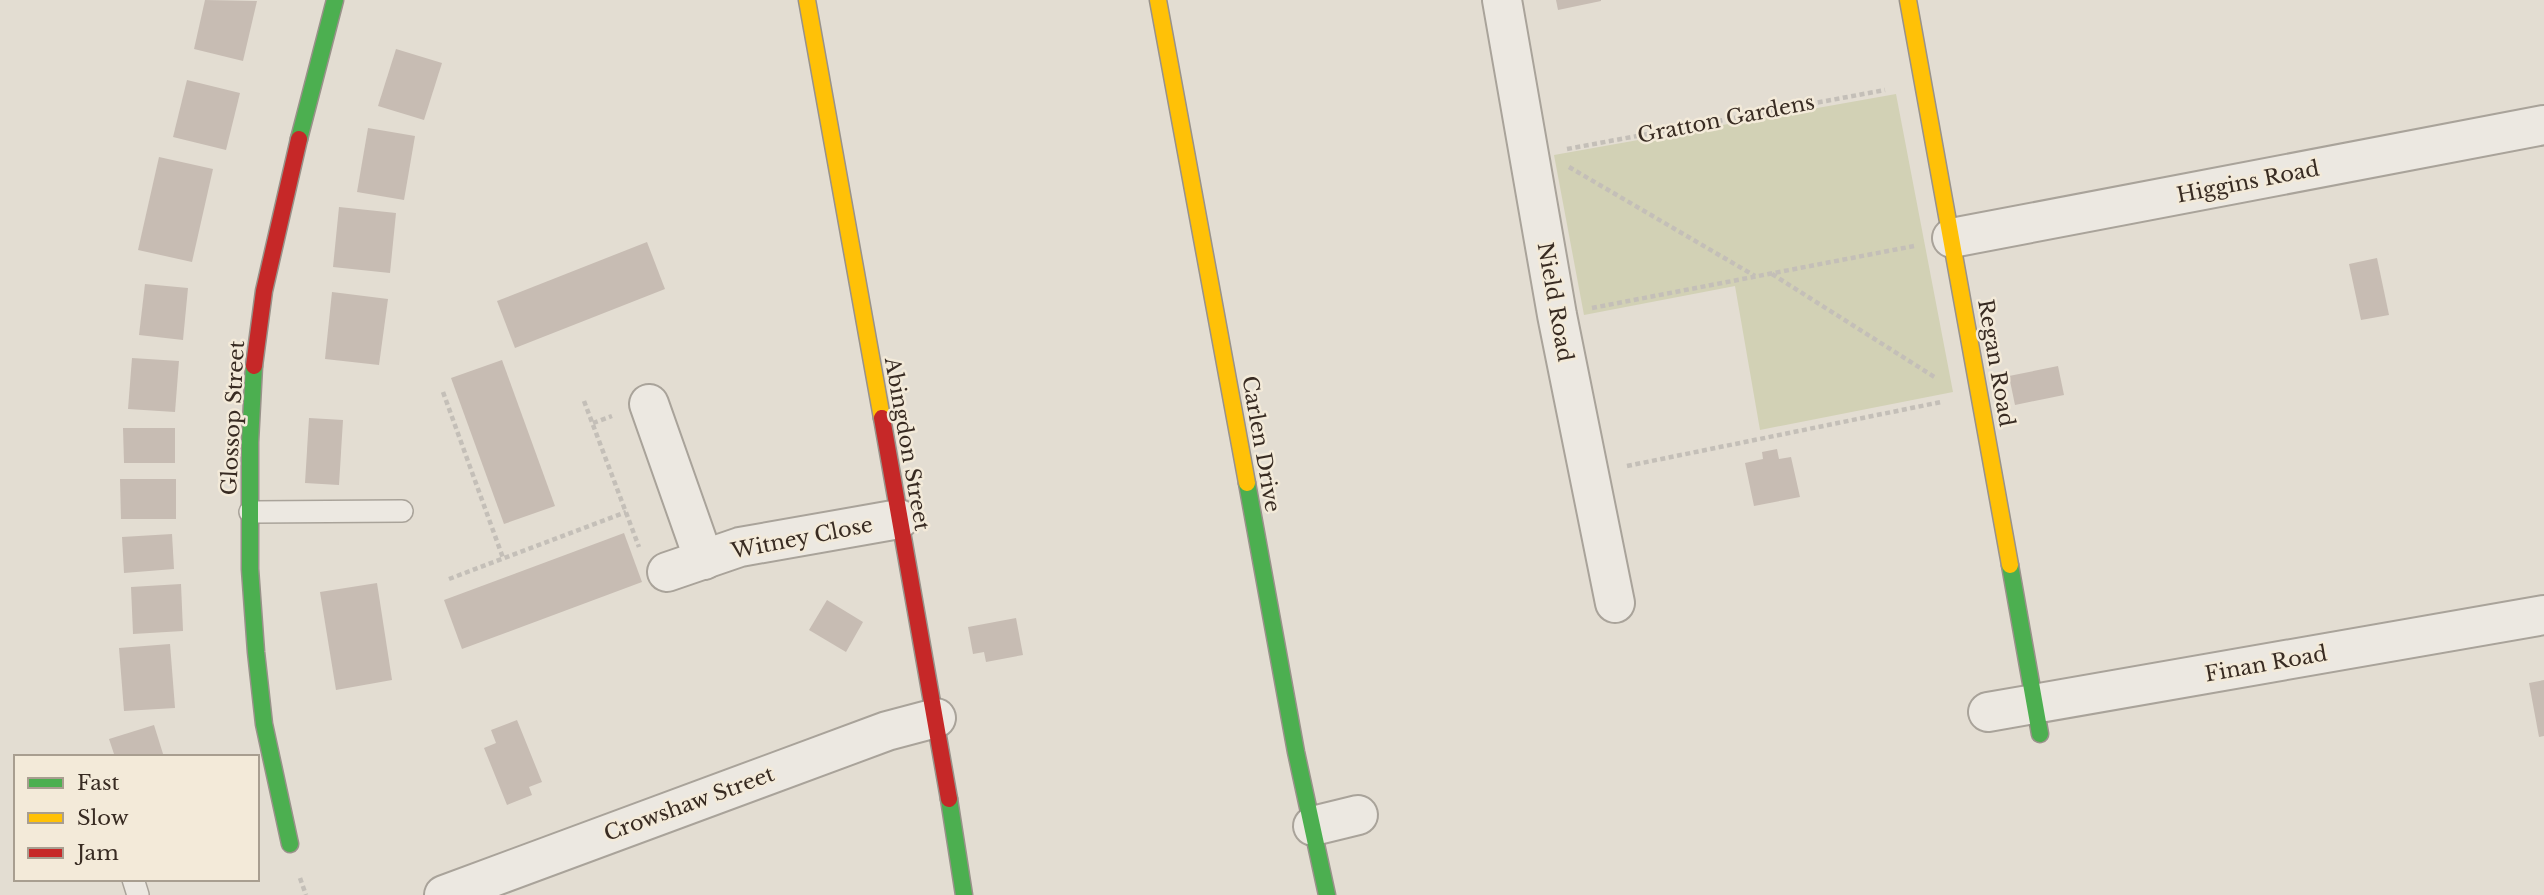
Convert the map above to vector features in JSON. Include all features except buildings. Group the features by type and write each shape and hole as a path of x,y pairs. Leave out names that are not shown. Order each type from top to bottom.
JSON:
{"street":[{"name":"Glossop Street","path":"290,844 264,724 256,652 250,569 250,442 254,369 264,291 295,154 335,0"},
{"name":"Abingdon Street","path":"807,0 936,718 964,895"},
{"name":"Carlen Drive","path":"1158,0 1294,739 1327,895"},
{"name":"Nield Road","path":"1502,0 1537,154 1557,315 1615,603"},
{"name":"Regan Road","path":"1908,0 1952,238 1973,396 2037,719"},
{"name":"Higgins Road","path":"1952,238 2544,125"},
{"name":"Witney Close","path":"649,404 704,560"},
{"name":"Witney Close","path":"655,566 704,560 740,547 899,519"},
{"name":"Finan Road","path":"1988,712 2037,719 2544,615"},
{"name":"Crowshaw Street","path":"444,895 887,731 936,718"},
{"path":"1313,826 1358,815"}],"lane":[{"path":"250,512 402,511"}],"path":[{"name":"Gratton Gardens","path":"1537,154 1924,83"},
{"path":"1537,154 1755,276"},
{"path":"1557,315 1952,238"},
{"path":"1771,274 1973,396"},
{"path":"443,392 503,558"},
{"path":"1588,473 1973,396"},
{"path":"584,401 626,512 655,566"},
{"path":"449,579 626,512"}],"green space":[{"path":"1896,94 1953,392 1760,430 1735,286 1584,315 1554,155"}],"traffic: fast":[{"path":"299,139 335,0"},
{"path":"254,366 250,442 250,569 256,652 264,724 290,844"},
{"path":"1247,483 1296,752 1327,895"},
{"path":"2010,565 2040,734"},
{"path":"949,799 964,895"}],"traffic: slow":[{"path":"807,0 882,418"},
{"path":"1158,0 1247,483"},
{"path":"1908,0 2010,565"}],"traffic: jam":[{"path":"254,366 264,291 299,139"},
{"path":"882,418 949,799"}]}
